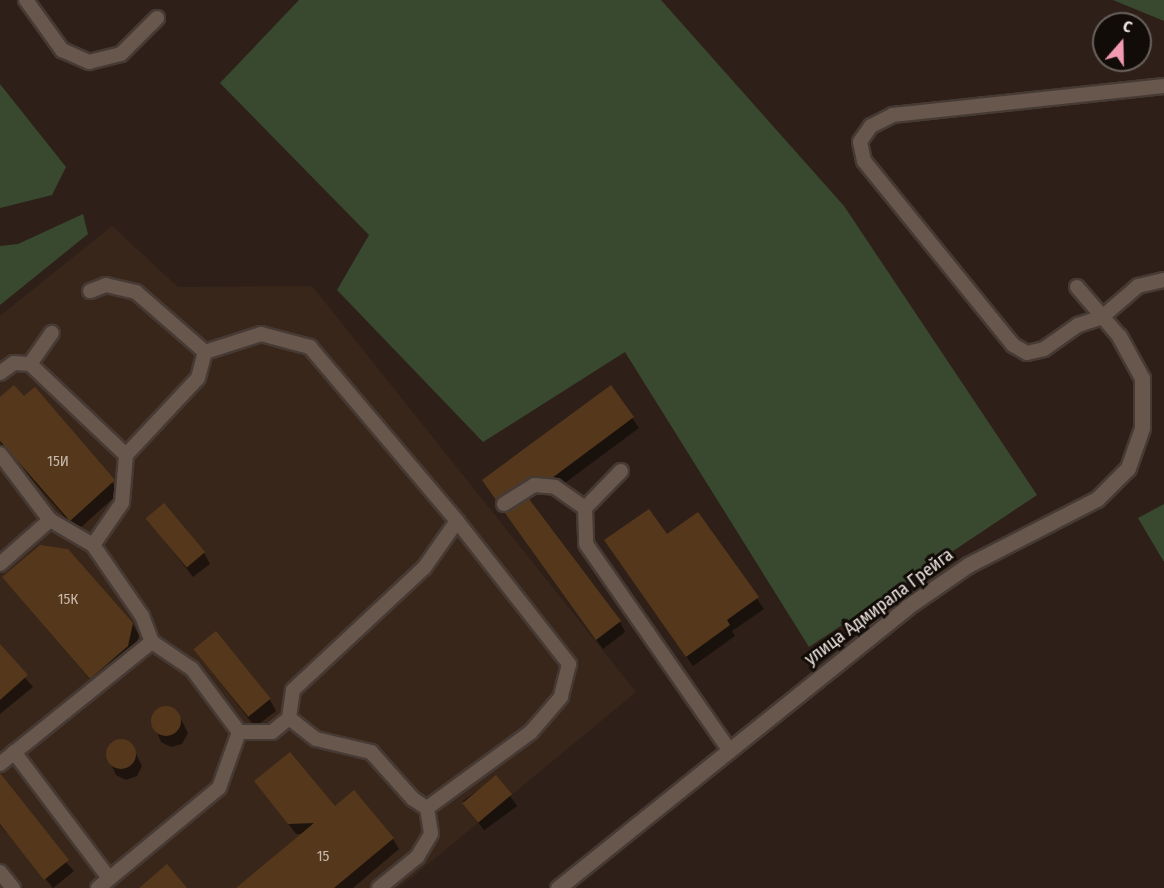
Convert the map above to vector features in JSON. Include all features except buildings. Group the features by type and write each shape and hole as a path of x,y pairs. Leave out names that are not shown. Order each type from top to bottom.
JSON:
{"street":[{"name":"улица Адмирала Грейга","path":"558,888 907,607 968,566 1098,499 1128,468 1142,428 1142,378 1119,336"}],"lane":[{"path":"26,0 62,50 89,62 121,54 157,18"},
{"path":"1164,86 893,115 871,126 860,142 864,161 1013,345 1027,353 1044,349 1078,325 1102,317 1138,286 1164,280"},
{"path":"90,291 106,285 136,292 205,352"},
{"path":"1077,287 1119,336"},
{"path":"30,364 52,333"},
{"path":"205,352 261,334 310,347 457,521 569,664 561,698 531,732 428,808"},
{"path":"93,545 122,503 126,455 198,378 205,352"},
{"path":"0,373 14,363 30,364 126,455"},
{"path":"0,454 50,520 93,545 142,615 152,642 192,669 239,732"},
{"path":"621,471 585,508 586,544 729,750"},
{"path":"504,504 534,485 555,488 585,508"},
{"path":"0,564 50,520"},
{"path":"239,732 272,732 289,718 292,690 424,568 457,521"},
{"path":"0,764 152,642"},
{"path":"289,718 316,739 371,752 413,799 428,808"},
{"path":"98,888 219,788 239,732"},
{"path":"14,752 108,878"},
{"path":"379,888 417,857 430,834 428,808"},
{"path":"0,872 13,888"}],"shaded area":[{"path":"112,226 178,287 312,286 636,692 399,888 0,888 0,316"}],"green space":[{"path":"299,0 661,0 844,206 1037,495 809,647 625,352 483,442 337,290 369,235 220,83"},
{"path":"1113,0 1164,0 1164,21 1152,16 1152,12 1142,12"},
{"path":"0,84 66,167 52,195 0,208"},
{"path":"83,214 88,234 0,305 0,246 18,244"},
{"path":"1164,504 1164,562 1138,518"}]}
